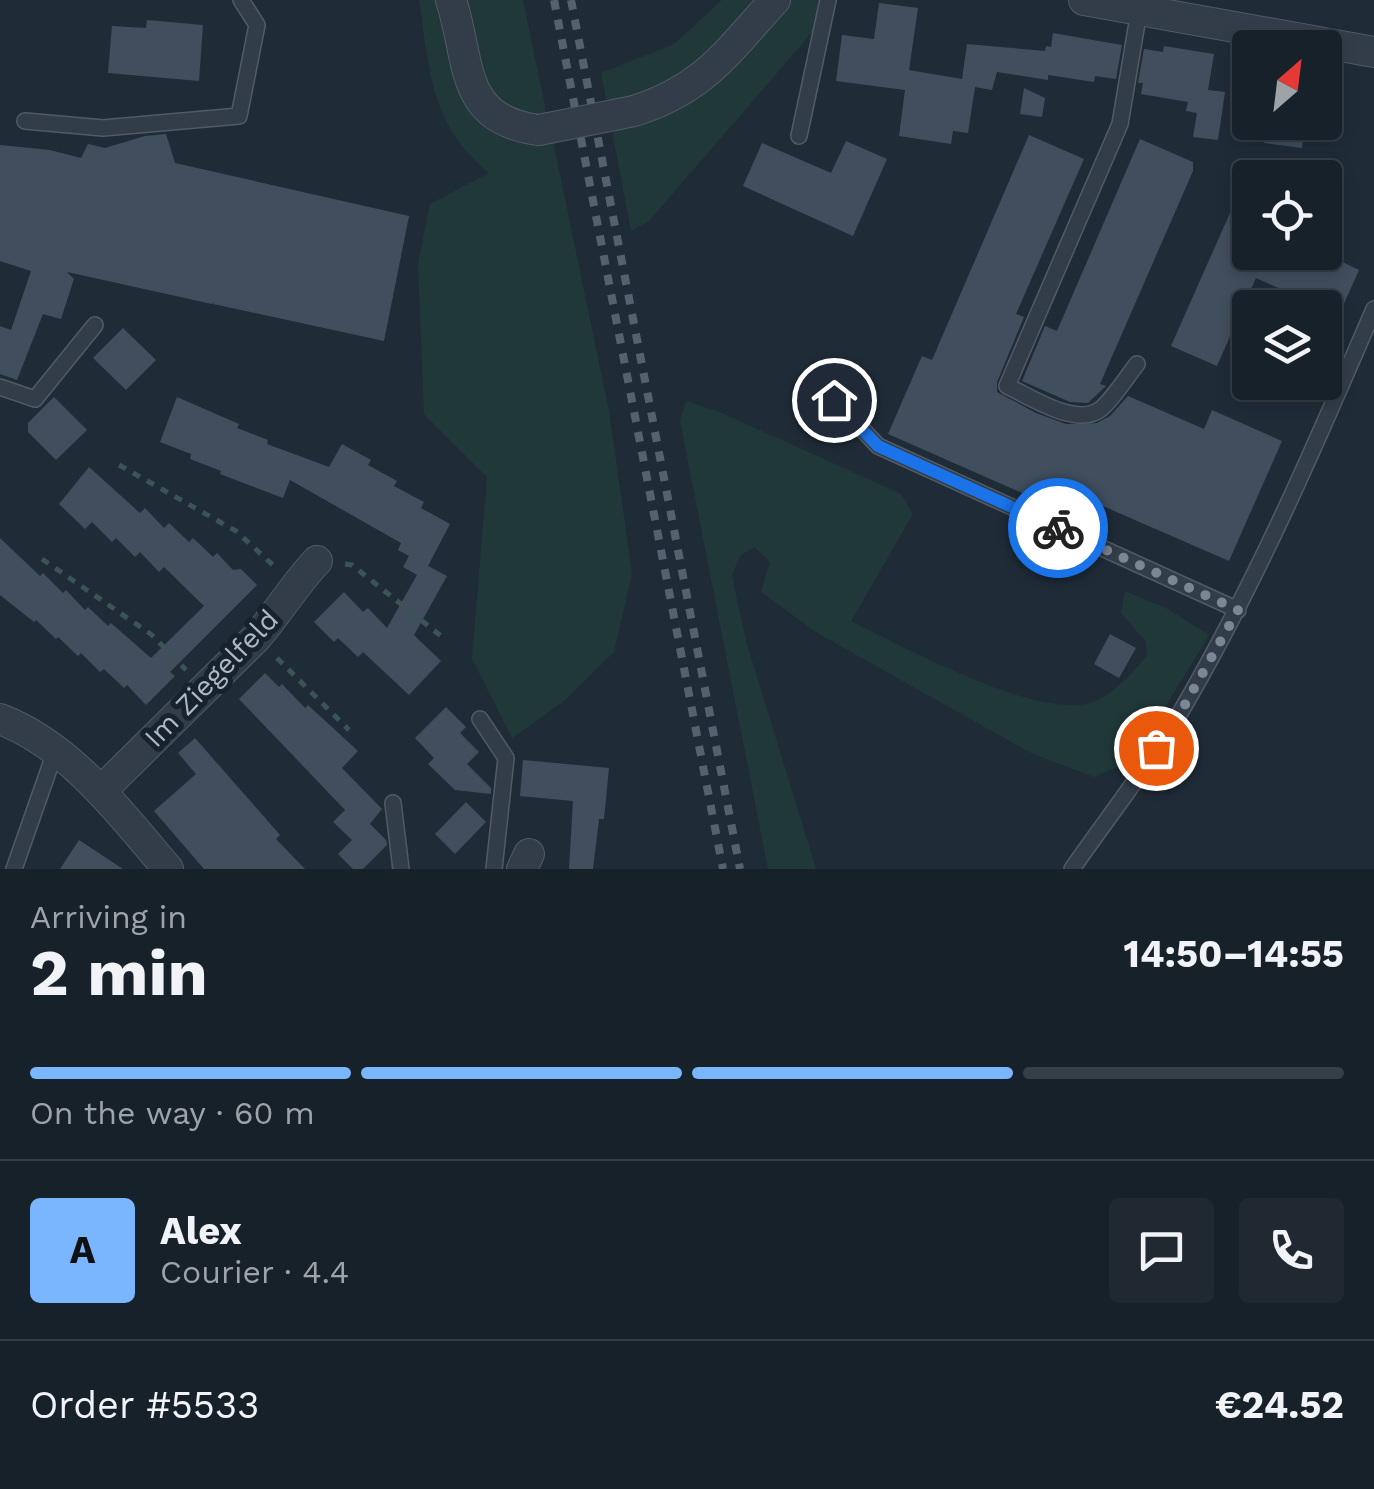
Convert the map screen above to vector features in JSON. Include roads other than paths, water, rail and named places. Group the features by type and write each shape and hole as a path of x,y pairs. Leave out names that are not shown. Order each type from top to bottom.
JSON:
{"street":[{"path":"452,0 474,95 490,114 521,128 539,130 634,112 663,102 701,80 776,0"},
{"path":"1084,0 1374,52"},
{"name":"Im Ziegelfeld","path":"101,791 256,638 294,585 317,561"},
{"path":"0,719 55,752 101,791 168,869"}],"lane":[{"path":"25,121 103,128 238,116 257,26 241,0"},
{"path":"799,136 828,0"},
{"path":"1137,364 1100,410 1084,416 1007,386 1120,124 1139,10"},
{"path":"1072,869 1178,717 1238,610 1374,308"},
{"path":"0,387 35,399 96,325"},
{"path":"834,400 878,446 1238,610"},
{"path":"480,719 506,758 494,869"},
{"path":"14,869 55,752"},
{"path":"393,803 401,869"}],"railway":[{"path":"554,0 723,869"},
{"path":"571,0 740,869"}]}
